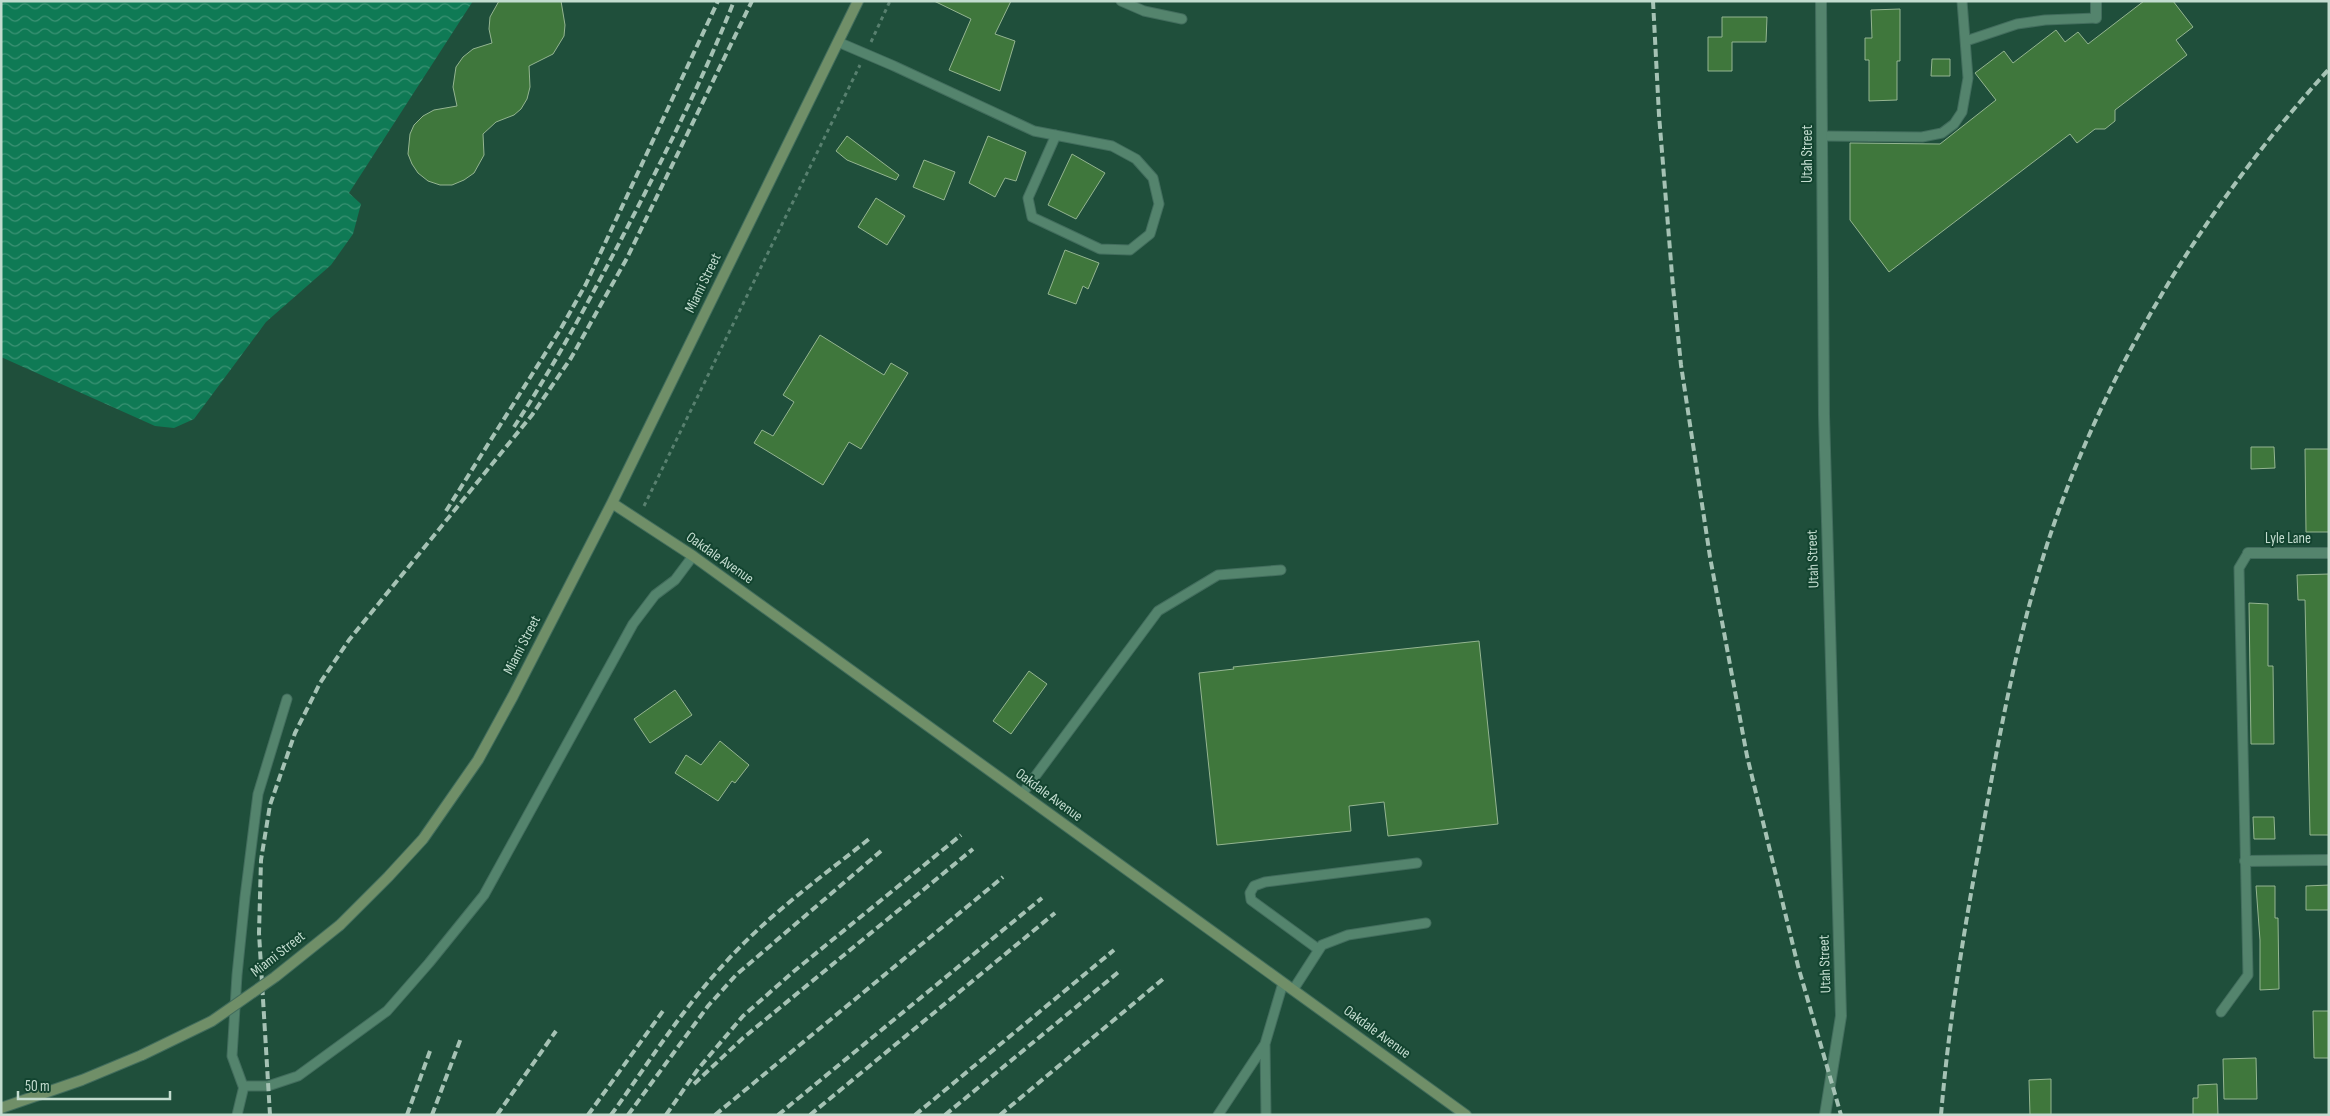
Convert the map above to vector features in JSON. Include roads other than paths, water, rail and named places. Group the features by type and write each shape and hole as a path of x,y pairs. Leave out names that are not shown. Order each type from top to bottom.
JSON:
{"main road":[{"name":"Miami Street","path":"1,1108 82,1080 142,1055 212,1021 275,977 340,925 388,877 422,838 478,760 517,687 612,503 858,1"},
{"name":"Oakdale Avenue","path":"612,503 693,556 1466,1115"}],"street":[{"name":"Utah Street","path":"1821,1 1824,415 1841,1016 1825,1115"},
{"path":"2096,1 2096,18"},
{"name":"Lyle Lane","path":"2248,553 2329,553"},
{"path":"2246,861 2329,860"}],"lane":[{"path":"1121,1 1144,11 1182,19"},
{"path":"1822,136 1922,136 1942,133 1954,124 1962,112 1966,97 1968,59 1962,1"},
{"path":"1966,41 2017,24 2045,20 2096,18"},
{"path":"838,42 1034,132 1056,134 1112,146 1136,159 1153,178 1159,204 1150,234 1130,250 1100,249 1032,217 1028,198 1056,134"},
{"path":"2221,1012 2248,975 2239,568 2248,553"},
{"path":"244,1086 268,1086 298,1076 387,1011 429,963 484,895 633,624 655,595 675,580 693,556"},
{"path":"1022,794 1158,611 1218,575 1281,570"},
{"path":"237,1115 244,1086 232,1056 237,975 244,907 258,794 287,699"},
{"path":"1318,949 1251,900 1250,893 1254,886 1265,882 1417,863"},
{"path":"1293,990 1322,945 1348,935 1426,923"},
{"path":"1266,1115 1266,1044 1283,983"},
{"path":"1218,1115 1266,1044"}],"water":[{"path":"1,1 473,1 349,193 361,204 353,234 331,265 266,322 194,419 174,428 155,426 1,357"}],"railway":[{"path":"446,511 560,330 586,284 718,1"},
{"path":"514,427 566,341 630,223 692,98 734,1"},
{"path":"270,1115 259,933 261,860 270,805 295,733 320,683 349,640 532,415 571,358 627,258 752,1"},
{"path":"1653,1 1659,115 1673,287 1681,365 1710,557 1747,756 1798,966 1841,1115"},
{"path":"1941,1115 1948,1045 1958,976 1996,758 2021,638 2042,560 2055,521 2079,459 2106,398 2136,339 2170,282 2244,171 2285,119 2329,69"},
{"path":"666,1115 698,1069 743,1016 793,972 961,835"},
{"path":"611,1115 694,999 725,963 776,913 869,839"},
{"path":"694,1084 743,1038 973,849"},
{"path":"628,1115 708,1006 736,975 881,851"},
{"path":"715,1115 1003,877"},
{"path":"778,1115 1042,898"},
{"path":"810,1115 1055,913"},
{"path":"915,1115 1114,950"},
{"path":"945,1115 1121,970"},
{"path":"1000,1115 1163,979"},
{"path":"588,1115 663,1011"},
{"path":"497,1115 556,1031"},
{"path":"432,1115 461,1038"},
{"path":"407,1115 430,1051"}]}
